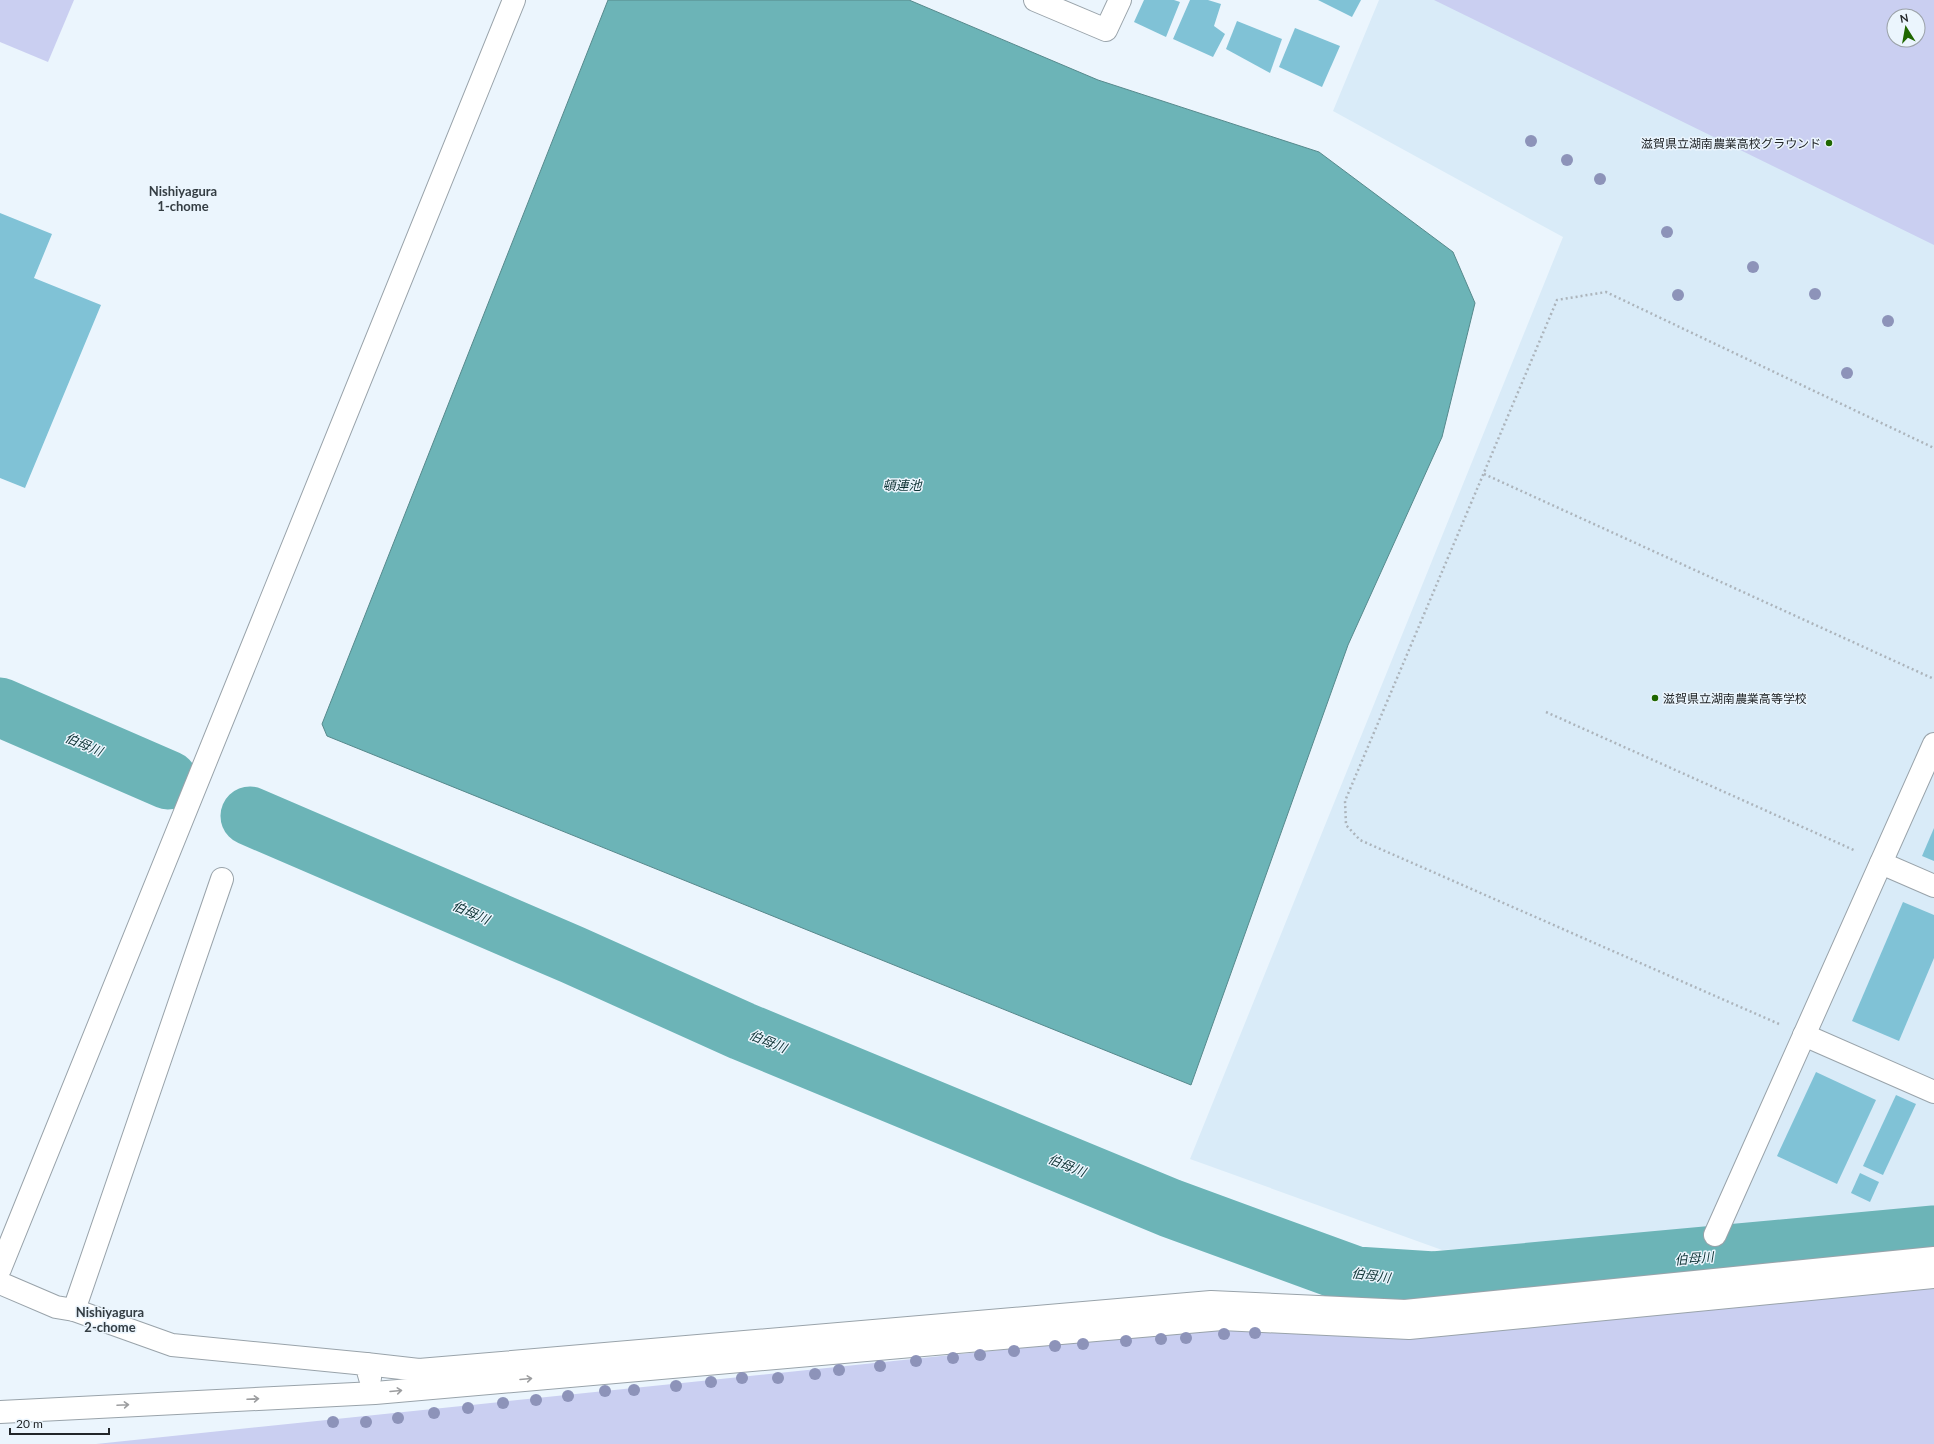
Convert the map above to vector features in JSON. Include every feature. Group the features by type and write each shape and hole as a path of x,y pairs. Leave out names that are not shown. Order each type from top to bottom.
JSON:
{"street":[{"path":"3,1262 514,0"},
{"path":"1035,0 1106,30 1120,0"},
{"path":"1715,1234 1934,744"},
{"path":"1881,863 1934,886"},
{"path":"74,1310 222,879"},
{"path":"1804,1035 1934,1092"},
{"path":"0,1283 56,1307 74,1310 172,1345 419,1370 1216,1311 1405,1311 1934,1258"},
{"path":"0,1412 374,1393 1216,1311 1410,1328 1934,1277"},
{"path":"366,1364 374,1393"}],"path":[{"path":"1804,1035 1360,840 1346,825 1344,801 1557,300 1606,292 1934,448"},
{"path":"1484,474 1934,679"},
{"path":"1546,712 1881,863"}],"shaded area":[{"path":"0,0 74,0 48,62 0,42"},
{"name":"滋賀県立湖南農業高等学校","path":"1379,0 1934,0 1934,1217 1822,1227 1442,1250 1190,1159 1563,237 1333,111"},
{"name":"滋賀県立湖南農業高校グラウンド","path":"1434,0 1934,0 1934,245"},
{"path":"1934,1282 1934,1444 96,1444 1220,1327"}],"water":[{"name":"頓連池","path":"608,0 909,0 1098,80 1319,152 1453,252 1475,303 1442,437 1348,645 1191,1085 327,736 322,724"}],"building":[{"path":"1144,0 1174,0 1180,2 1166,37 1134,22"},
{"path":"1190,0 1208,0 1221,4 1214,26 1225,34 1213,57 1173,39"},
{"path":"1318,0 1361,0 1352,17"},
{"path":"1237,21 1282,39 1270,73 1226,49"},
{"path":"1295,28 1340,46 1322,87 1279,67"},
{"path":"0,213 52,234 34,278 101,305 25,488 0,478"},
{"path":"1934,828 1934,861 1922,856"},
{"path":"1903,902 1934,915 1934,958 1899,1041 1852,1021"},
{"path":"1816,1072 1876,1100 1837,1184 1777,1156"},
{"path":"1896,1095 1916,1104 1883,1175 1863,1166"},
{"path":"1860,1173 1879,1182 1870,1202 1851,1193"}],"waterway":[{"name":"伯母川","path":"0,707 168,780"},
{"name":"伯母川","path":"250,816 573,955 742,1031 1170,1208 1356,1276 1434,1281 1934,1235"}],"place":[{"name":"滋賀県立湖南農業高校グラウンド","path":"1829,143"},
{"name":"滋賀県立湖南農業高等学校","path":"1655,698"}],"district":[{"name":"Nishiyagura 1-chome","path":"183,198"},
{"name":"Nishiyagura 2-chome","path":"110,1320"}]}
